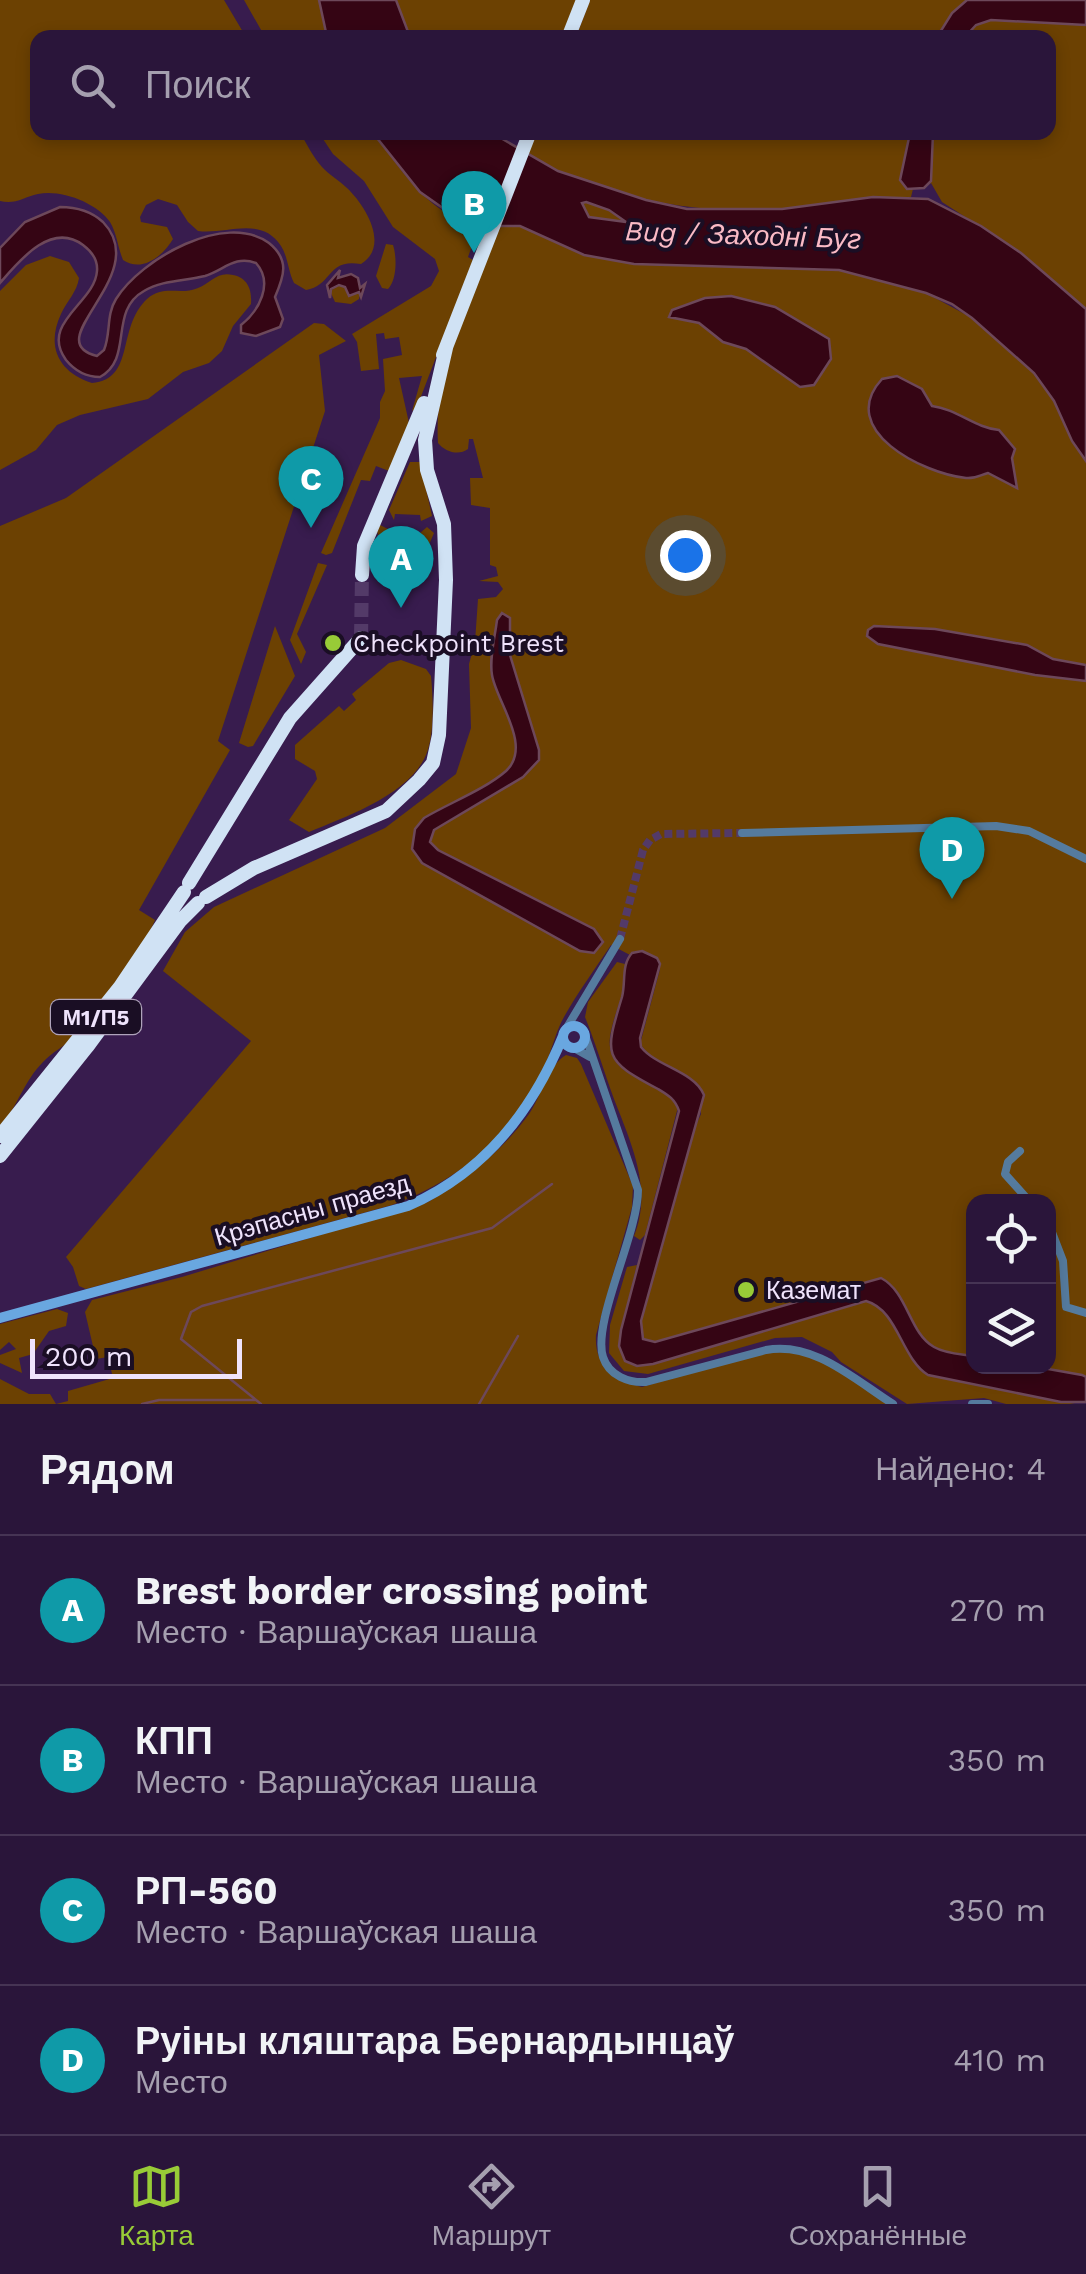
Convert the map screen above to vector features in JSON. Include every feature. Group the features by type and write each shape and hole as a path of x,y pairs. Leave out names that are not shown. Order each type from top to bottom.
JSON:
{"highway":[{"path":"571,30 583,0"},
{"name":"М1/П5","path":"362,575 364,546 527,140"},
{"name":"М1/П5","path":"0,1156 88,1047 180,922 202,900 254,868 386,811 433,763 439,735 446,580 444,524 427,470 425,440 446,348"},
{"name":"М1/П5","path":"0,1136 129,974 290,718 361,638"}],"street":[{"path":"742,833 996,826 1040,835 1086,859"},
{"name":"Крэпасны праезд","path":"0,1318 421,1200 458,1178 499,1142 535,1096 575,1012 620,939"},
{"path":"575,1012 638,1190 636,1212 602,1334 602,1356 608,1366 628,1381 646,1382 766,1350 801,1349 893,1404"},
{"path":"584,1033 575,1026 564,1033 565,1043 587,1053 595,1064"},
{"path":"553,1060 581,1045 584,1033"},
{"path":"1020,1150 1008,1162 1006,1174 1023,1194"},
{"path":"1056,1242 1063,1260 1066,1307 1086,1313"},
{"path":"972,1404 988,1404"}],"shaded area":[{"path":"0,0 224,0 242,30 30,30 30,140 304,140 319,163 344,185 367,215 374,247 361,264 342,265 306,290 294,283 281,246 264,231 198,231 177,205 158,199 146,205 141,222 167,227 173,239 158,257 137,265 123,260 110,222 88,203 47,193 0,201"},
{"path":"244,0 319,0 325,30 261,30"},
{"path":"396,0 576,0 565,30 407,30"},
{"path":"590,0 1086,0 1086,309 1021,253 942,202 931,183 913,189 911,197 780,210 714,209 618,192 527,155 532,140 1056,140 1056,30 579,30"},
{"path":"324,140 378,140 427,199 455,217 488,224 479,248 472,246 468,257 473,260 417,407 412,411 422,376 399,378 409,423 389,471 376,466 370,481 361,480 332,553 326,555 321,553 380,418 385,391 383,359 402,355 399,337 385,339 384,333 376,334 379,369 361,371 352,334 431,286 439,271 435,259 393,227 364,181 333,154"},
{"path":"581,203 609,210 627,223 589,217"},
{"path":"520,226 584,255 634,264 839,270 926,293 972,318 1034,373 1086,461 1086,1377 1056,1371 1056,1194 966,1194 966,1355 944,1351 926,1340 897,1293 881,1278 655,1342 644,1339 641,1321 689,1141 701,1114 698,1084 652,1058 640,1044 660,969 635,951 630,955 611,945 564,1017 521,1109 485,1149 442,1181 392,1205 86,1289 79,1286 66,1257 251,1041 163,971 185,932 214,907 385,828 456,774 471,728 469,664 478,599 496,597 503,589 498,582 479,581 498,576 496,567 490,565 490,508 471,505 470,478 483,478 473,439 469,439 464,451 444,449 438,443 438,415 448,360 498,227"},
{"path":"386,244 393,245 396,262 388,289 382,288 376,276"},
{"path":"50,256 69,262 79,278 57,326 55,347 63,365 92,383 115,372 138,311 153,295 191,290 227,274 246,282 251,304 233,326 222,351 209,363 183,372 148,399 80,415 57,425 36,450 0,470 0,291 26,265"},
{"path":"339,285 347,293 360,293 359,299 351,304 335,302 330,291"},
{"path":"314,323 324,324 346,341 319,355 325,411 218,741 230,750 139,910 155,920 141,948 84,1026 36,1069 0,1128 0,526 66,498"},
{"path":"410,462 420,462 432,516 421,521 420,515 395,514 394,520 389,510"},
{"path":"380,525 394,532 420,533 427,527 434,533 428,547 417,537 391,535 382,542 377,532"},
{"path":"318,563 327,565 297,634 306,652 301,664 290,640"},
{"path":"275,626 295,676 253,746 248,747 239,743"},
{"path":"401,660 426,669 431,676 431,737 418,769 375,803 309,832 289,820 317,779 315,771 295,759 295,745 339,706 344,711 356,700 352,694 389,663"},
{"path":"617,962 625,964 626,975 611,1029 611,1051 625,1070 670,1097 678,1107 645,1235 640,1240 634,1236 641,1201 637,1166 585,1017 588,1002"},
{"path":"566,1055 577,1058 581,1064 633,1186 632,1207 596,1335 598,1355 608,1370 642,1387 745,1357 786,1351 813,1357 835,1368 888,1404 56,1404 68,1401 68,1391 113,1378 108,1357 96,1359 85,1312 92,1300 182,1277 428,1202 470,1174 508,1140"},
{"path":"637,1265 621,1330 622,1357 653,1364 866,1301 885,1314 914,1360 935,1377 1075,1404 1006,1404 984,1398 907,1404 841,1362 832,1352 802,1337 775,1338 648,1374 624,1371 609,1353 610,1325 627,1267"},
{"path":"57,1309 68,1313 66,1326 49,1331 33,1354 19,1358 22,1373 0,1363 0,1355 16,1349 9,1342 0,1350 0,1324"},
{"path":"0,1379 29,1394 50,1394 56,1404 0,1404"}],"water":[{"path":"319,0 396,0 407,30 325,30"},
{"path":"967,0 1086,0 1086,25 991,20 971,30 941,30"},
{"name":"Bug / Заходні Буг","path":"379,140 504,140 558,171 687,209 782,209 873,197 928,199 981,226 1021,253 1086,309 1086,461 1034,373 972,318 926,293 839,270 634,264 584,255 520,226 494,226 477,219 457,218 420,192","holes":["582,203 609,210 626,222 589,217"]},
{"path":"909,140 933,140 931,181 924,188 907,189 900,180"},
{"path":"60,207 93,215 103,222 115,242 115,263 107,284 79,336 82,348 97,356 104,350 113,305 144,269 185,244 230,233 251,235 269,243 280,256 283,275 275,297 283,319 280,327 256,336 241,333 241,325 262,296 264,279 256,263 236,262 205,276 144,291 127,310 110,369 100,377 81,373 66,360 59,347 59,335 94,282 97,267 89,250 71,239 48,241 26,255 0,283 0,248 25,222"},
{"path":"340,270 338,278 351,274 358,278 360,288 365,284 361,297 359,292 349,296 345,287 339,285 331,289 330,298 327,285"},
{"path":"731,296 775,307 829,339 831,359 814,385 800,387 746,349 723,342 699,323 669,317 672,310 705,298"},
{"path":"897,376 922,389 932,406 999,430 1015,449 1012,458 1017,488 988,473 969,478 948,475 891,446 877,432 869,415 870,398 882,379"},
{"path":"502,613 510,618 510,655 539,760 523,777 434,830 430,842 438,850 594,929 603,942 594,953 580,951 422,863 412,849 415,829 424,818 487,784 513,761 516,749 511,723 491,668 497,620"},
{"path":"874,626 935,629 1027,645 1053,659 1086,665 1086,681 1035,675 878,644 867,636"},
{"path":"642,951 657,958 660,964 641,1047 692,1080 704,1095 641,1321 643,1339 655,1342 881,1278 897,1293 926,1341 948,1352 966,1355 966,1374 1056,1374 1056,1370 1082,1375 1086,1377 1086,1402 1061,1402 928,1375 911,1358 885,1314 866,1301 653,1364 637,1366 625,1361 619,1346 621,1330 679,1111 671,1098 627,1071 613,1054 612,1032 626,963 632,953"}],"waterway":[{"path":"261,1404 181,1339 191,1312 492,1228 552,1184"},
{"path":"479,1404 518,1336"},
{"path":"142,1404 159,1400 255,1400"}],"tunnel":[{"path":"361,638 362,575"},
{"path":"620,939 643,850 650,840 661,834 742,833"}],"place":[{"name":"КПП","path":"474,253"},
{"name":"РП-560","path":"311,528"},
{"name":"Brest border crossing point","path":"401,608"},
{"name":"Checkpoint Brest","path":"333,643"},
{"name":"Руіны кляштара Бернардынцаў","path":"952,899"},
{"name":"Каземат","path":"746,1290"}]}
